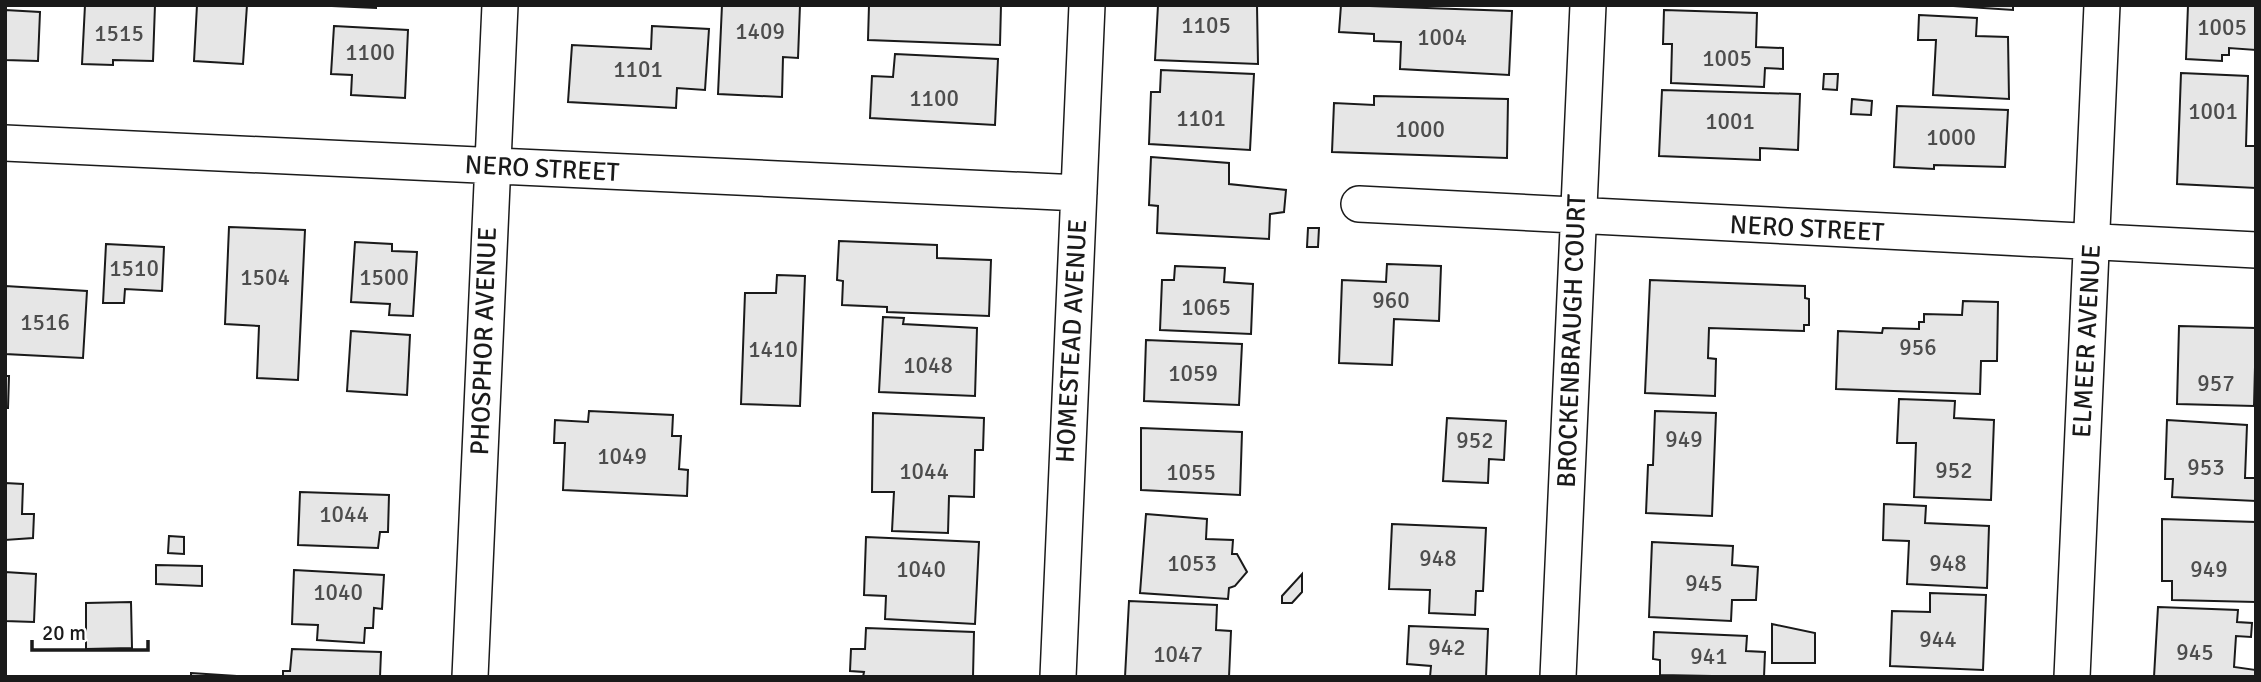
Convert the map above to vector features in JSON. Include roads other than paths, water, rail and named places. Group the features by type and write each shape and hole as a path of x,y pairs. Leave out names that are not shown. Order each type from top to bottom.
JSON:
{"street":[{"name":"PHOSPHOR AVENUE","path":"470,677 500,5"},
{"name":"HOMESTEAD AVENUE","path":"1058,677 1087,5"},
{"name":"BROCKENBRAUGH COURT","path":"1558,677 1588,5"},
{"name":"ELMEER AVENUE","path":"2072,677 2102,5"},
{"name":"NERO STREET","path":"5,143 1079,193"},
{"name":"NERO STREET","path":"1359,204 2092,244 2256,250"}]}
